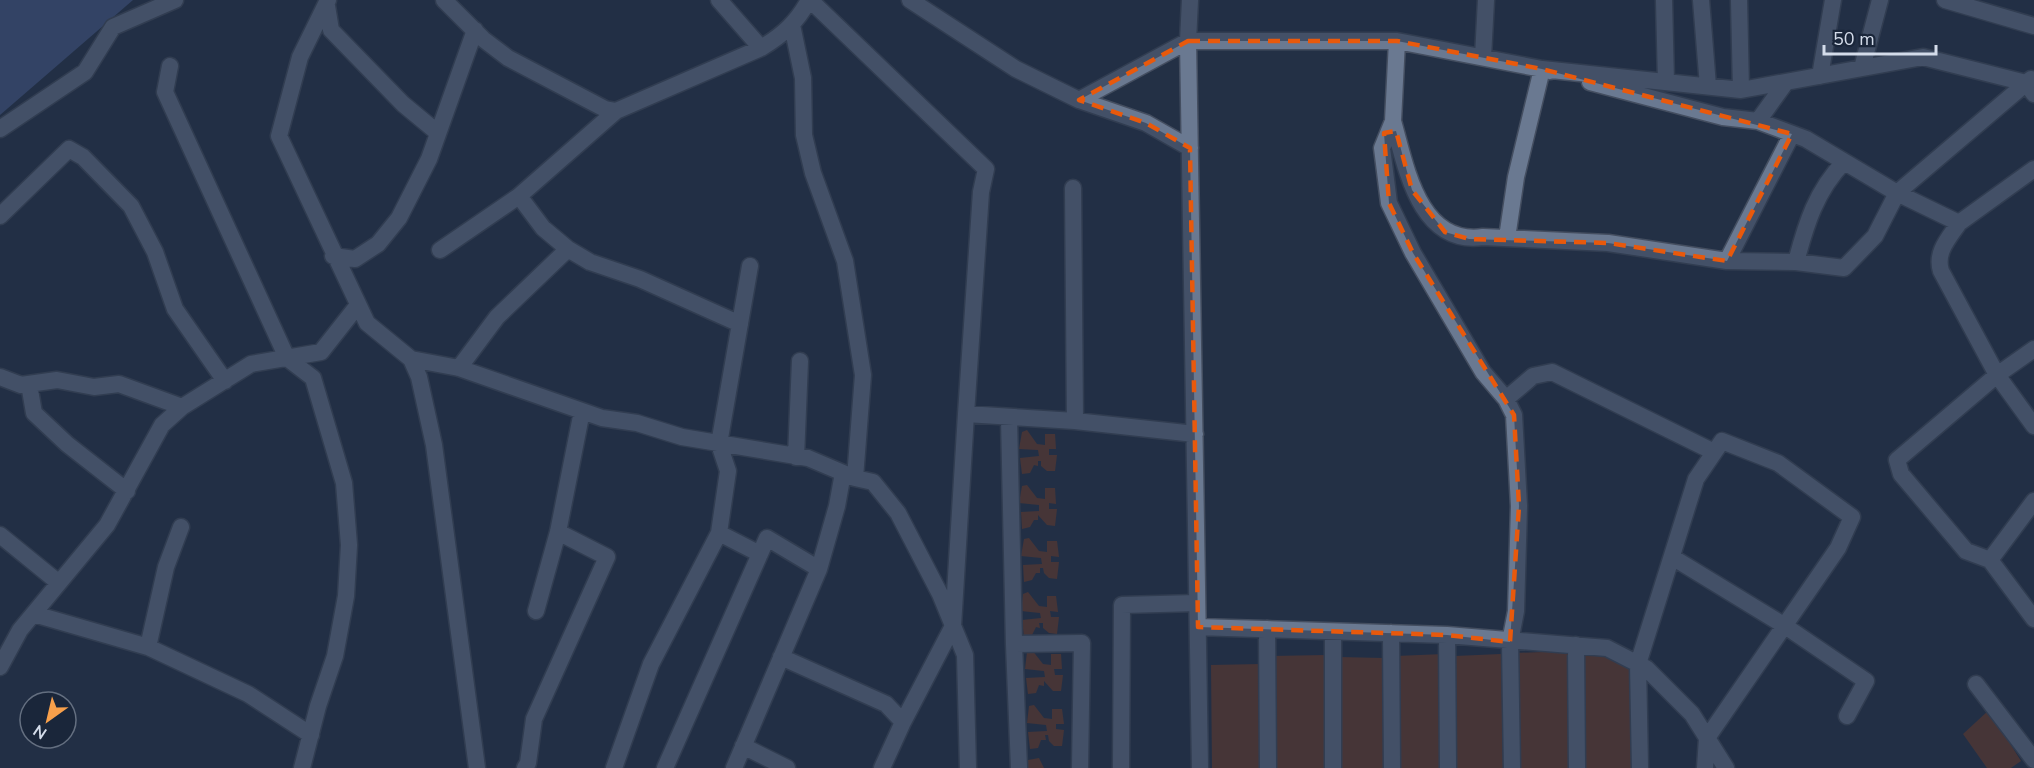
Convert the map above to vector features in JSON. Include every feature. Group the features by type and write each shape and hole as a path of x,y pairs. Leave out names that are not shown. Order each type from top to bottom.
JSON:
{"street":[{"path":"0,129 85,72 113,27 175,0"},
{"path":"444,0 508,58 605,109 616,111"},
{"path":"719,0 761,48"},
{"path":"440,250 519,196 616,111 761,48 783,34 809,0 986,169 981,192 953,626 882,768"},
{"path":"910,0 1008,64 1079,100 1146,123 1190,148"},
{"path":"1190,0 1188,41 1200,768"},
{"path":"1483,57 1486,0"},
{"path":"1664,0 1666,82"},
{"path":"1701,0 1708,86"},
{"path":"1740,0 1741,90"},
{"path":"1820,76 1833,0"},
{"path":"1862,68 1880,0"},
{"path":"1945,0 2034,26"},
{"path":"328,3 331,30 403,104 438,133"},
{"path":"328,3 300,57 279,136 333,256 367,323 411,359 419,377 434,445 477,768"},
{"path":"734,768 819,569 837,506 849,476 863,375 844,261 813,173 804,135 803,78 792,25"},
{"path":"333,256 355,260 378,244 399,218 429,159 475,30"},
{"path":"1079,100 1188,41 1397,41 1542,69 1723,117 1758,121 1792,134 1897,193 1959,223"},
{"path":"1397,41 1393,121 1412,190 1427,212 1445,231 1469,239 1507,238 1608,243 1726,261 1796,262 1844,268 1875,237 1897,193 2031,85"},
{"path":"1542,69 1741,90 1923,57 2031,85"},
{"path":"170,66 165,92 287,358 313,378 344,483 349,545 346,596 335,656 302,768"},
{"path":"1507,238 1516,177 1542,69"},
{"path":"1758,121 1786,82"},
{"path":"1393,121 1382,148 1389,203 1413,253 1483,372 1506,399 1514,415 1519,506 1516,611 1510,642 1512,768"},
{"path":"1726,261 1792,134"},
{"path":"0,216 69,149 83,157 131,206 155,252 175,309 225,381"},
{"path":"1796,262 1810,210 1829,178 1844,162"},
{"path":"2034,169 1959,223 1941,250 1938,261 1996,375 2034,426"},
{"path":"1072,188 1075,421"},
{"path":"519,196 543,228 568,249 590,262 640,279 740,324"},
{"path":"459,368 496,317 568,249"},
{"path":"614,768 651,664 719,533 728,471 719,444 750,266"},
{"path":"0,667 20,630 107,525 162,425 182,407 251,364 321,352 358,305"},
{"path":"2034,349 1996,375 1897,460 1901,474 1966,551 1990,560 2034,619"},
{"path":"411,359 459,368 602,418 637,423 682,437 808,458 849,476 873,482 898,513 940,594 965,655 968,768"},
{"path":"796,457 800,361"},
{"path":"1506,399 1533,376 1552,372 1714,452"},
{"path":"0,377 21,385 57,380 94,387 119,384 182,407"},
{"path":"29,384 34,413 68,444 127,491"},
{"path":"536,611 558,532 582,411"},
{"path":"966,414 1075,421 1195,434"},
{"path":"1008,418 1019,768"},
{"path":"1640,768 1638,664 1696,479 1722,441 1778,463 1852,517 1838,548 1707,738 1705,768"},
{"path":"1990,560 2034,501"},
{"path":"148,647 166,567 181,527"},
{"path":"525,768 534,718 607,557 558,532"},
{"path":"719,533 760,554"},
{"path":"0,535 59,583"},
{"path":"665,768 767,538 819,569"},
{"path":"1672,557 1785,626 1866,681 1847,716"},
{"path":"1121,768 1122,605 1197,603"},
{"path":"34,614 148,647 248,694 311,735"},
{"path":"1198,627 1447,635 1510,642 1607,648 1646,668 1692,714 1726,768"},
{"path":"1268,629 1268,768"},
{"path":"1333,632 1333,768"},
{"path":"1391,633 1392,768"},
{"path":"1447,635 1448,768"},
{"path":"1014,644 1082,643 1080,768"},
{"path":"1576,645 1578,768"},
{"path":"781,657 886,704 903,722"},
{"path":"1976,684 2034,760"},
{"path":"743,746 787,768"}],"highlighted area":[{"path":"1188,41 1397,41 1542,69 1792,134 1727,261 1608,243 1469,239 1445,232 1412,190 1396,131 1384,133 1389,203 1413,253 1514,415 1519,506 1510,642 1447,635 1198,627 1190,148 1146,123 1079,100"}],"water":[{"path":"0,0 133,0 0,115"}],"building":[{"path":"1027,430 1037,444 1045,445 1045,434 1055,434 1056,449 1049,449 1049,455 1057,455 1055,471 1047,471 1041,466 1041,461 1038,461 1038,466 1034,465 1030,473 1022,474 1020,458 1039,456 1038,450 1019,449 1022,432"},
{"path":"1027,485 1037,498 1045,499 1045,488 1055,488 1056,504 1049,503 1049,509 1057,509 1055,526 1047,525 1038,515 1038,520 1034,520 1030,527 1022,529 1021,512 1039,511 1039,505 1019,503 1022,486"},
{"path":"1029,538 1039,551 1047,552 1047,541 1057,541 1059,557 1051,556 1051,562 1059,562 1057,579 1049,578 1043,568 1040,568 1040,573 1036,573 1032,580 1024,582 1023,565 1042,564 1041,558 1021,556 1024,539"},
{"path":"1028,592 1039,606 1047,607 1047,596 1056,596 1058,612 1050,611 1051,617 1059,617 1057,634 1049,633 1043,628 1043,623 1039,623 1040,628 1036,627 1032,635 1024,637 1022,620 1041,618 1040,613 1021,611 1023,594"},
{"path":"1032,650 1043,664 1051,665 1051,654 1061,654 1062,669 1054,669 1055,675 1063,675 1061,691 1053,691 1044,681 1044,686 1039,685 1036,693 1028,694 1026,678 1045,677 1044,671 1025,669 1027,652"},
{"path":"1569,651 1570,768 1518,768 1516,653"},
{"path":"1581,652 1598,652 1632,669 1633,768 1582,768"},
{"path":"1444,654 1445,768 1395,768 1396,656"},
{"path":"1501,654 1503,768 1456,768 1455,656"},
{"path":"1326,655 1324,768 1272,768 1272,656"},
{"path":"1338,657 1383,658 1383,768 1338,768"},
{"path":"1262,664 1263,768 1212,768 1211,665"},
{"path":"1034,705 1044,718 1052,719 1052,709 1062,709 1064,724 1056,724 1056,729 1064,730 1062,746 1054,746 1049,741 1048,735 1045,735 1046,740 1041,740 1038,748 1030,749 1028,732 1047,731 1046,725 1027,723 1029,706"},
{"path":"1989,710 2021,761 2011,768 1987,768 1963,734"},
{"path":"1039,758 1044,768 1028,768 1028,760"}]}
